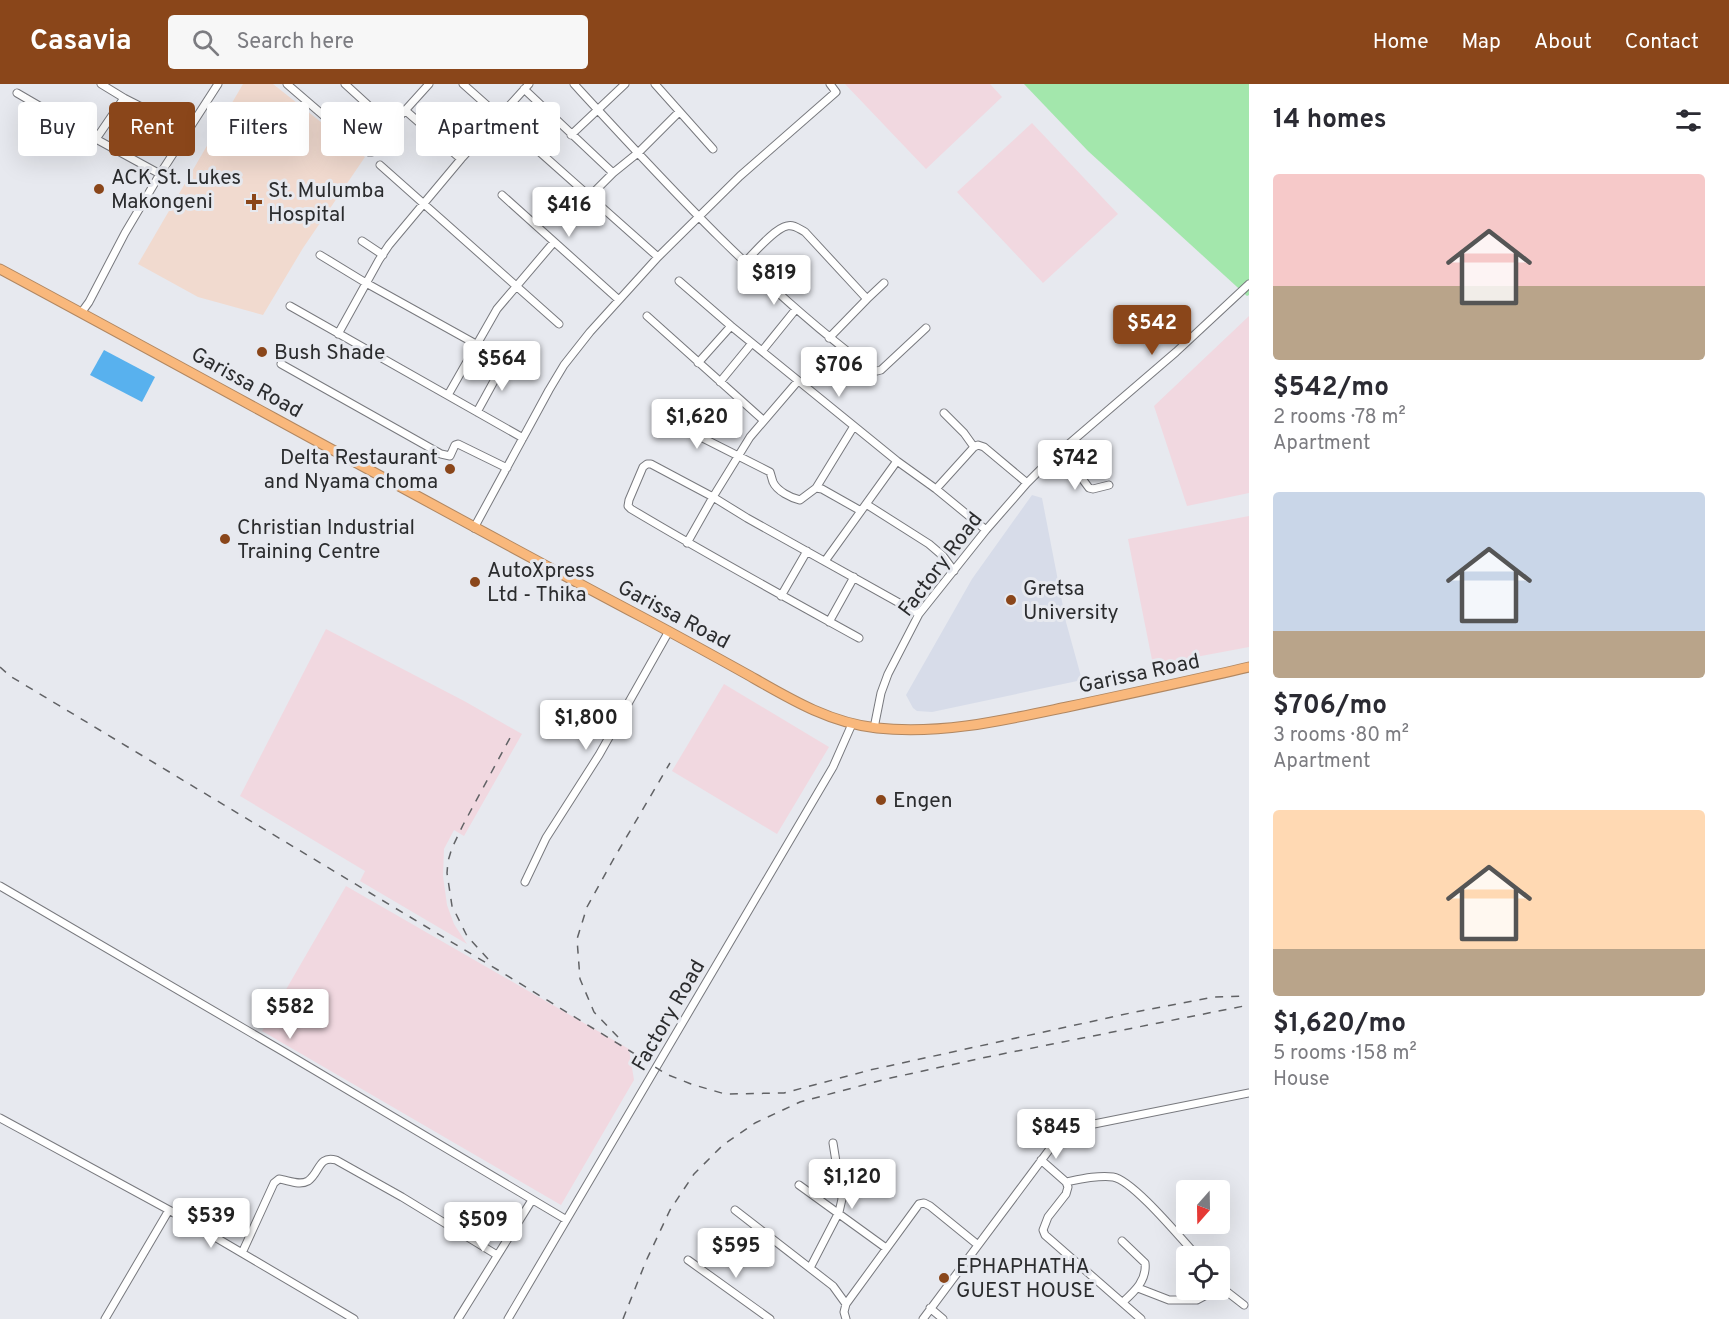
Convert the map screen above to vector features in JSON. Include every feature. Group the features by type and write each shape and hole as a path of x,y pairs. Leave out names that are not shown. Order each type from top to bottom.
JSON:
{"highway":[{"name":"Garissa Road","path":"0,269 795,701 852,724 874,728 925,730 969,726 1249,667"}],"street":[{"path":"101,84 132,102"},
{"path":"287,84 321,113"},
{"path":"345,84 365,102"},
{"path":"429,84 406,111 461,159"},
{"path":"464,84 484,102"},
{"path":"574,84 745,262 829,338 872,370 877,371 890,363 926,328"},
{"path":"571,135 625,84"},
{"path":"655,84 713,149"},
{"path":"474,528 564,365 590,332 658,256 747,169 836,92 830,84"},
{"path":"195,120 215,85"},
{"path":"513,102 527,87 571,135 613,173"},
{"path":"17,93 32,102"},
{"path":"97,138 124,98"},
{"path":"590,196 679,112"},
{"path":"97,141 160,174"},
{"path":"81,313 125,233 172,156"},
{"path":"338,334 383,255 464,156"},
{"path":"544,156 658,256"},
{"path":"380,165 559,324"},
{"path":"502,195 619,300"},
{"path":"745,262 780,228 789,225 796,227 805,232 867,299"},
{"path":"362,242 383,255"},
{"path":"448,395 497,309 555,242"},
{"path":"320,255 528,373"},
{"path":"679,281 730,326 986,530"},
{"path":"829,338 884,283"},
{"name":"Factory Road","path":"874,728 881,693 888,674 919,614 986,530 1027,483 1061,450 1176,352 1249,284"},
{"path":"290,306 523,438"},
{"path":"762,351 796,309"},
{"path":"647,316 764,420"},
{"path":"698,363 730,326"},
{"path":"720,382 752,343"},
{"path":"477,412 505,361"},
{"path":"281,364 441,454 450,456 455,445 458,444 507,468"},
{"path":"687,543 737,457 764,420 798,381"},
{"path":"944,413 974,447"},
{"path":"669,422 770,472 776,487 795,499 803,499 816,488 854,426"},
{"path":"936,489 978,445 984,447 1027,483"},
{"path":"1061,450 1087,486 1093,489 1109,484"},
{"path":"825,561 897,461"},
{"path":"859,638 687,543 631,509 628,506 629,500 644,467 651,464 713,497 919,614"},
{"path":"816,488 822,489 861,511"},
{"path":"866,504 929,544 943,556 954,571"},
{"path":"781,596 807,551"},
{"path":"829,622 854,577"},
{"path":"525,882 546,838 599,755 669,631"},
{"name":"Factory Road","path":"507,1319 833,767 852,724"},
{"path":"0,886 566,1219"},
{"path":"922,1319 1058,1138 1074,1128 1249,1093"},
{"path":"0,1118 168,1210 354,1319"},
{"path":"810,1268 839,1212 842,1199 833,1143"},
{"path":"242,1253 274,1183 279,1179 302,1183 308,1180 324,1159 329,1158 402,1197 497,1255"},
{"path":"1041,1160 1066,1182 1068,1187 1066,1194 1048,1217 1044,1233 1141,1319"},
{"path":"1066,1182 1104,1177 1119,1179 1166,1222 1188,1246"},
{"path":"799,1185 886,1248"},
{"path":"458,1319 532,1200"},
{"path":"846,1319 844,1312 846,1304 919,1204 924,1203 978,1245"},
{"path":"105,1319 168,1210"},
{"path":"735,1210 833,1286 846,1304"},
{"path":"1122,1240 1145,1263 1145,1271 1138,1288 1123,1302"},
{"path":"688,1260 770,1319"},
{"path":"1138,1288 1169,1300 1176,1300"},
{"path":"1230,1294 1244,1305"},
{"path":"930,1308 943,1319"}],"shaded area":[{"name":"St. Mulumba Hospital","path":"243,84 273,84 296,102 232,102"},
{"path":"845,84 990,84 1002,97 926,169"},
{"name":"St. Mulumba Hospital","path":"309,113 321,122 321,156 365,157 303,248 263,315 198,297 138,264 207,146 207,156 309,156"},
{"path":"1032,123 1118,214 1043,283 957,192"},
{"path":"1249,316 1249,493 1187,506 1154,406"},
{"name":"Gretsa University","path":"1032,495 1042,498 1066,622 1082,680 932,712 917,711 906,695 972,579"},
{"path":"1249,516 1249,647 1153,665 1128,539"},
{"path":"326,629 522,734 464,836 454,830 444,849 443,876 447,905 454,924 467,944 360,881 365,871 240,796"},
{"path":"724,684 829,747 777,834 672,771"},
{"path":"346,886 629,1049 634,1080 561,1205 262,1031"}],"green space":[{"path":"1024,84 1249,84 1249,295 1247,296 1088,151"}],"water":[{"path":"104,350 155,377 142,402 90,375"}],"railway":[{"path":"0,667 10,676 666,1074 725,1094 784,1093 870,1070 1135,1012 1214,997 1244,996"},
{"path":"488,959 467,936 452,906 447,873 448,861 463,825 511,736"},
{"path":"618,1037 594,1012 580,979 577,939 587,907 670,763"},
{"path":"623,1319 646,1261 670,1210 694,1174 723,1145 755,1123 800,1102 886,1079 1249,1005"}],"place":[{"name":"ACK St. Lukes Makongeni","path":"99,189"},
{"name":"St. Mulumba Hospital","path":"254,202"},
{"name":"Bush Shade","path":"262,352"},
{"name":"Delta Restaurant and Nyama choma","path":"450,469"},
{"name":"Christian Industrial Training Centre","path":"225,539"},
{"name":"AutoXpress Ltd - Thika","path":"475,582"},
{"name":"Gretsa University","path":"1011,600"},
{"name":"Engen","path":"881,800"},
{"name":"EPHAPHATHA GUEST HOUSE","path":"944,1278"}]}
